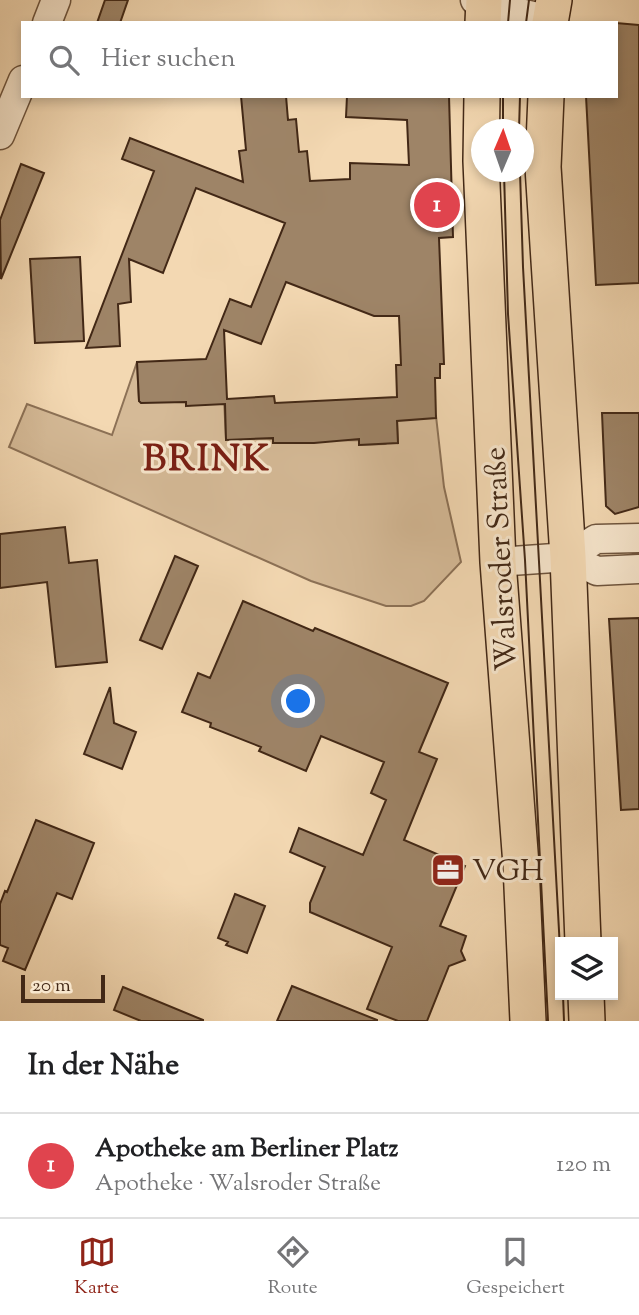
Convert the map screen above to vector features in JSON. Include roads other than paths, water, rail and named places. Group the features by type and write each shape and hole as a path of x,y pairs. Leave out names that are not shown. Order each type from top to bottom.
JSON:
{"main road":[{"name":"Walsroder Straße","path":"482,98 481,161 498,562 521,865 528,1021"},
{"path":"546,98 543,167 568,557 583,937"},
{"path":"586,1000 587,1021"}],"street":[{"path":"48,21 56,0"},
{"path":"481,7 552,14"},
{"path":"0,135 21,85"},
{"path":"498,562 568,557 596,539 639,538"},
{"path":"568,557 597,571 639,569"}],"tram line":[{"path":"508,21 510,0"},
{"path":"526,21 529,0"},
{"path":"503,98 503,119"},
{"path":"519,119 520,98"},
{"path":"504,182 508,314 525,560 548,1021"},
{"path":"520,182 559,937"},
{"path":"563,1000 564,1021"}],"place":[{"name":"Apotheke am Berliner Platz","path":"437,205"},
{"name":"VGH","path":"448,870"}],"district":[{"name":"BRINK","path":"207,457"}]}
